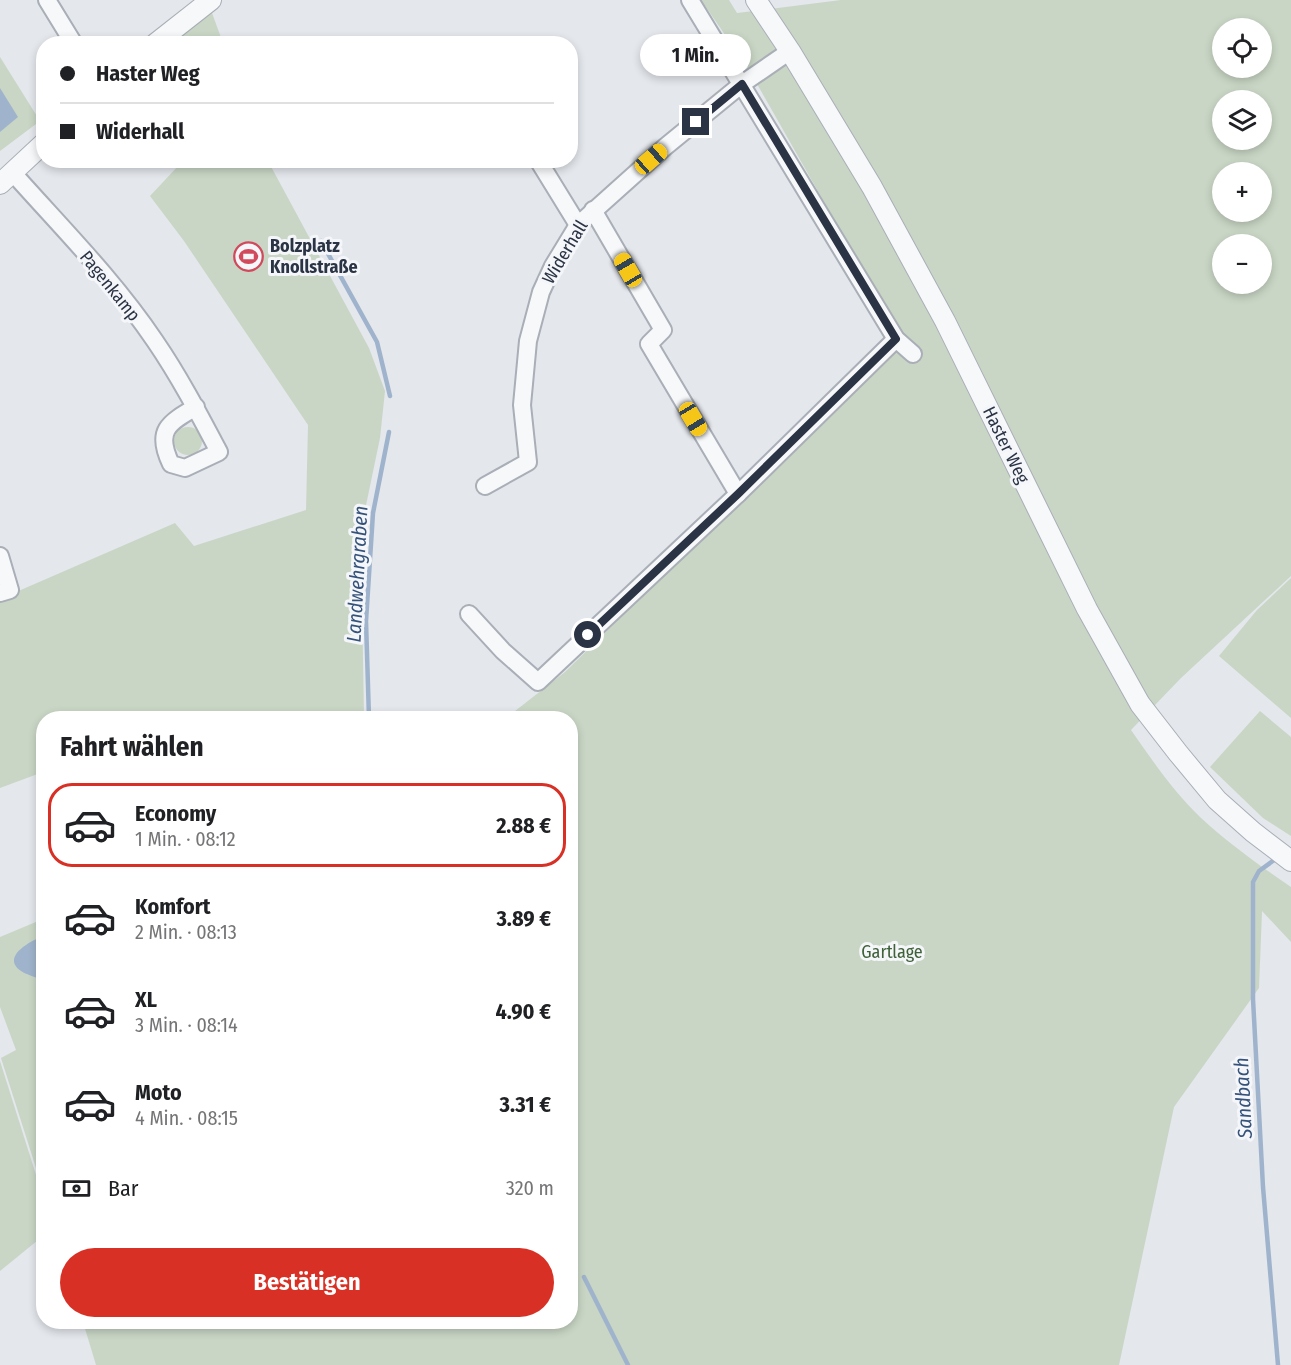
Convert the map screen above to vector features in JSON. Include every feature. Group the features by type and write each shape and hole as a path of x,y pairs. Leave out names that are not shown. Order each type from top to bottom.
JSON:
{"street":[{"path":"47,0 69,36"},
{"path":"165,36 211,0"},
{"path":"690,0 896,339 913,354"},
{"name":"Haster Weg","path":"756,0 790,51 872,188 945,321 1087,609 1140,704 1217,800 1264,841 1290,860"},
{"name":"Widerhall","path":"485,486 528,462 522,405 528,341 541,292 553,266 578,225 742,84 790,51"},
{"path":"7,178 36,151"},
{"path":"543,168 578,225"},
{"name":"Pagenkamp","path":"7,178 109,281 154,340 196,407"},
{"path":"593,210 663,330 649,344 738,494"},
{"path":"469,614 503,651 538,682 738,494 896,339"},
{"path":"0,556 10,590 0,593"}],"green space":[{"name":"Gartlage","path":"701,0 729,0 737,13 841,0 1291,0 1291,576 1181,678 1131,730 1172,786 1200,817 1244,854 1291,887 1291,942 1262,911 1259,988 1174,1107 1119,1365 96,1365 85,1329 578,1329 578,711 515,711 565,672 903,341 748,68"},
{"path":"212,13 220,36 182,36"},
{"path":"0,57 36,115 36,124 0,151"},
{"path":"176,168 272,168 369,348 385,391 380,438 365,510 362,600 364,711 36,711 36,775 0,788 0,599 175,523 194,546 306,510 308,425 184,241 150,196"},
{"path":"188,427 198,431 202,441 198,451 188,455 178,451 174,441 178,431"},
{"path":"1291,578 1291,718 1219,656 1257,610"},
{"path":"1260,711 1291,737 1291,836 1263,818 1210,767"},
{"path":"36,922 36,1168 1,1058 16,1050 0,1007 0,937"},
{"path":"0,1061 36,1175 36,1242 0,1271"}],"water":[{"path":"0,88 18,117 0,132"},
{"path":"36,939 36,978 21,971 14,960 20,949"}],"waterway":[{"name":"Landwehrgraben","path":"321,241 377,342 390,396"},
{"name":"Landwehrgraben","path":"369,711 366,621 373,513 389,432"},
{"name":"Sandbach","path":"1277,858 1259,871 1253,882 1253,999 1263,1187 1278,1365"},
{"name":"Landwehrgraben","path":"584,1277 628,1365"}],"place":[{"name":"Bolzplatz Knollstraße","path":"249,256"}],"route":[{"path":"588,635 738,494 896,339 742,84 696,122"}]}
